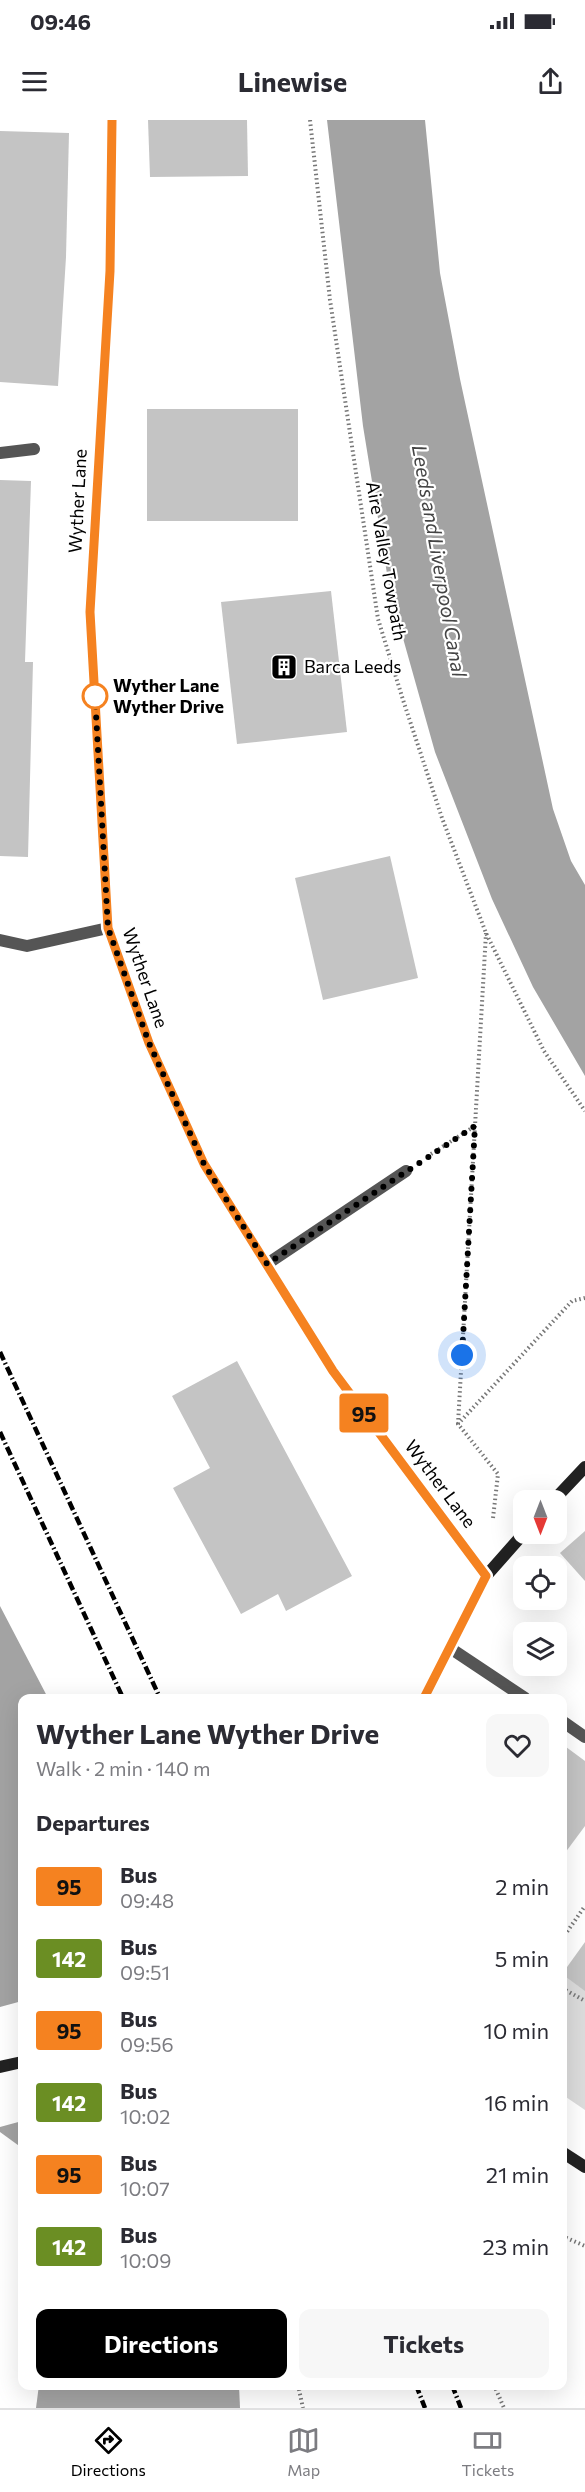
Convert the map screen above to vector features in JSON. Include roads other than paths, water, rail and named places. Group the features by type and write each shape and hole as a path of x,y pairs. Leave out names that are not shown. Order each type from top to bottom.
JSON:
{"street":[{"name":"Wyther Lane","path":"112,120 110,271 90,612 108,928 149,1043 204,1164 333,1371 486,1576"},
{"path":"563,1490 585,1467"},
{"path":"426,1694 486,1576 514,1544"},
{"path":"0,2067 18,2063"},
{"path":"567,2155 585,2167"}],"lane":[{"path":"0,453 34,449"},
{"path":"0,940 27,946 108,928"},
{"path":"267,1264 405,1171"},
{"path":"450,1648 519,1694"},
{"path":"567,1724 585,1737"}],"water":[{"name":"Leeds and Liverpool Canal","path":"327,120 425,120 440,273 460,379 553,809 571,861 585,885 585,1076 533,987 492,899 435,752 390,592 363,426"},
{"path":"0,1606 46,1694 18,1694 18,2145 0,2132"},
{"path":"38,2390 239,2390 240,2408 36,2408"}],"railway":[{"path":"0,1352 158,1694"},
{"path":"0,1432 121,1694"},
{"path":"418,2390 425,2408"},
{"path":"454,2390 461,2408"}],"place":[{"name":"Barca Leeds","path":"284,667"},
{"name":"Wyther Lane Wyther Drive","path":"95,696"}]}
